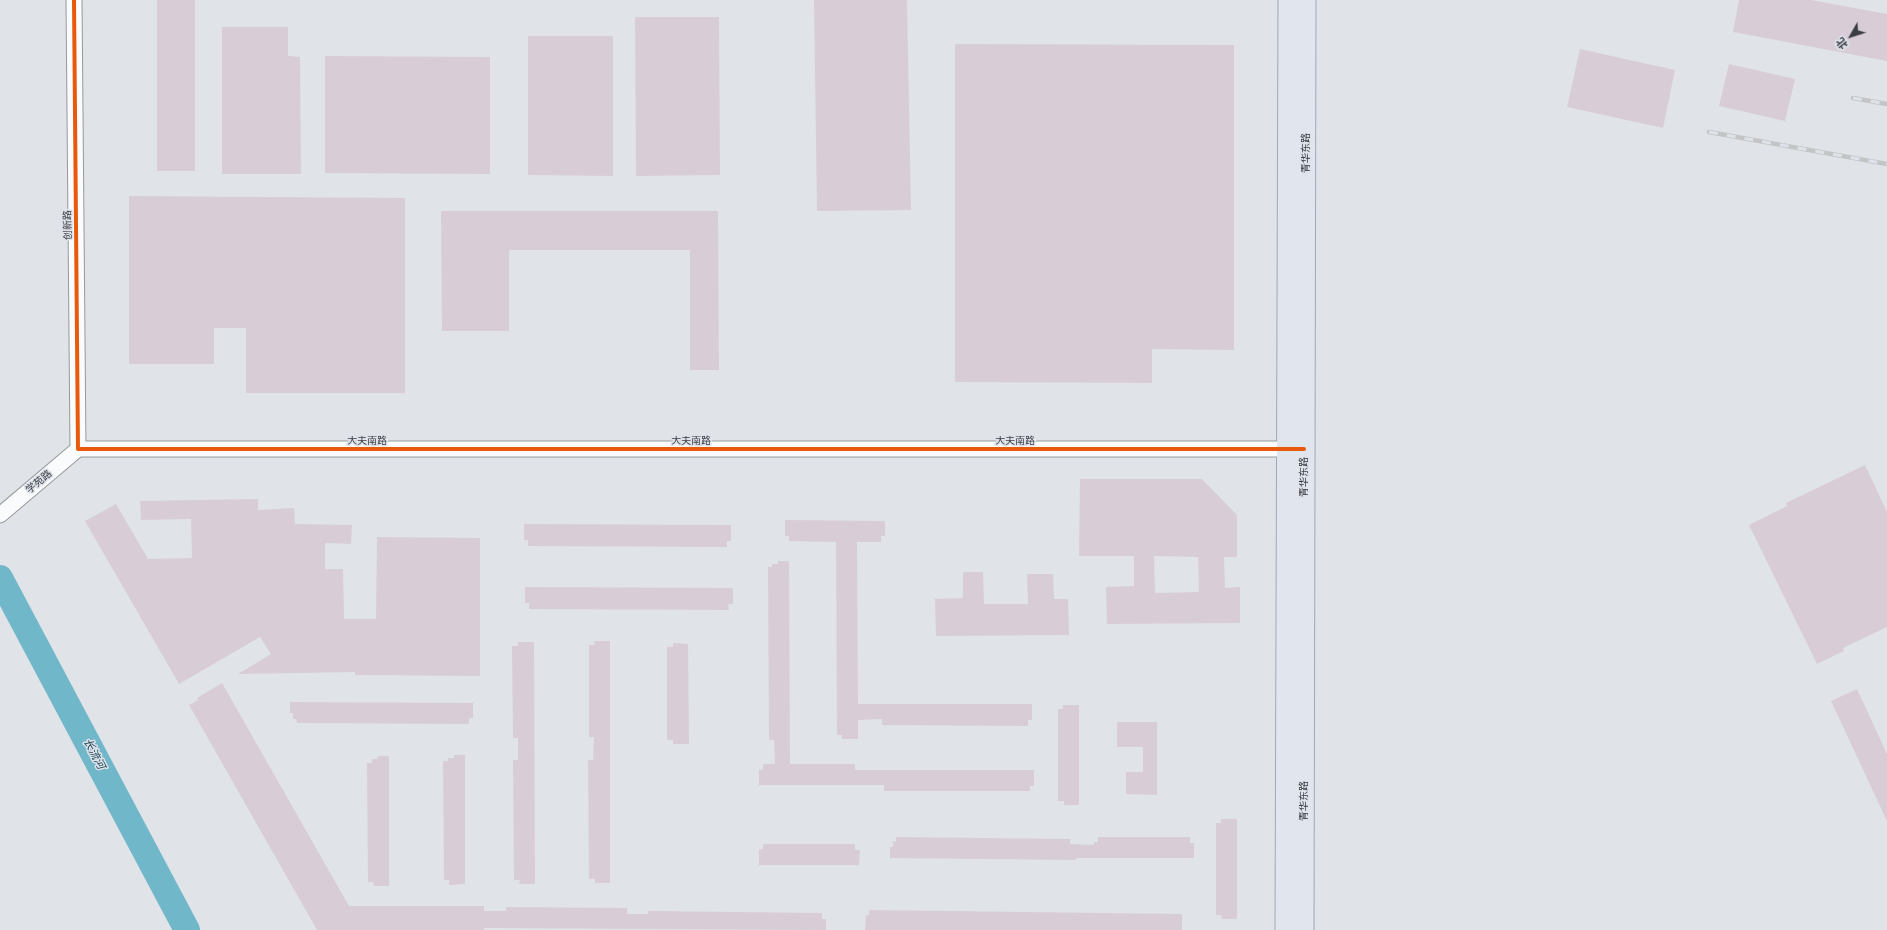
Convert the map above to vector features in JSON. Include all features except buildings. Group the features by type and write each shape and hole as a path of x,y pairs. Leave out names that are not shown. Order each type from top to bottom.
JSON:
{"main road":[{"name":"青华东路","path":"1285,930 1288,0"},
{"name":"青华东路","path":"1304,930 1306,0"}],"street":[{"name":"创新路","path":"74,0 78,449"},
{"name":"大夫南路","path":"78,449 1304,449"},
{"name":"学苑路","path":"3,512 78,449"}],"waterway":[{"name":"长流河","path":"0,578 187,930"}],"railway":[{"path":"1853,98 1887,104"},
{"path":"1709,132 1887,164"}],"cycle path":[{"path":"74,0 78,449 1304,449"}]}
